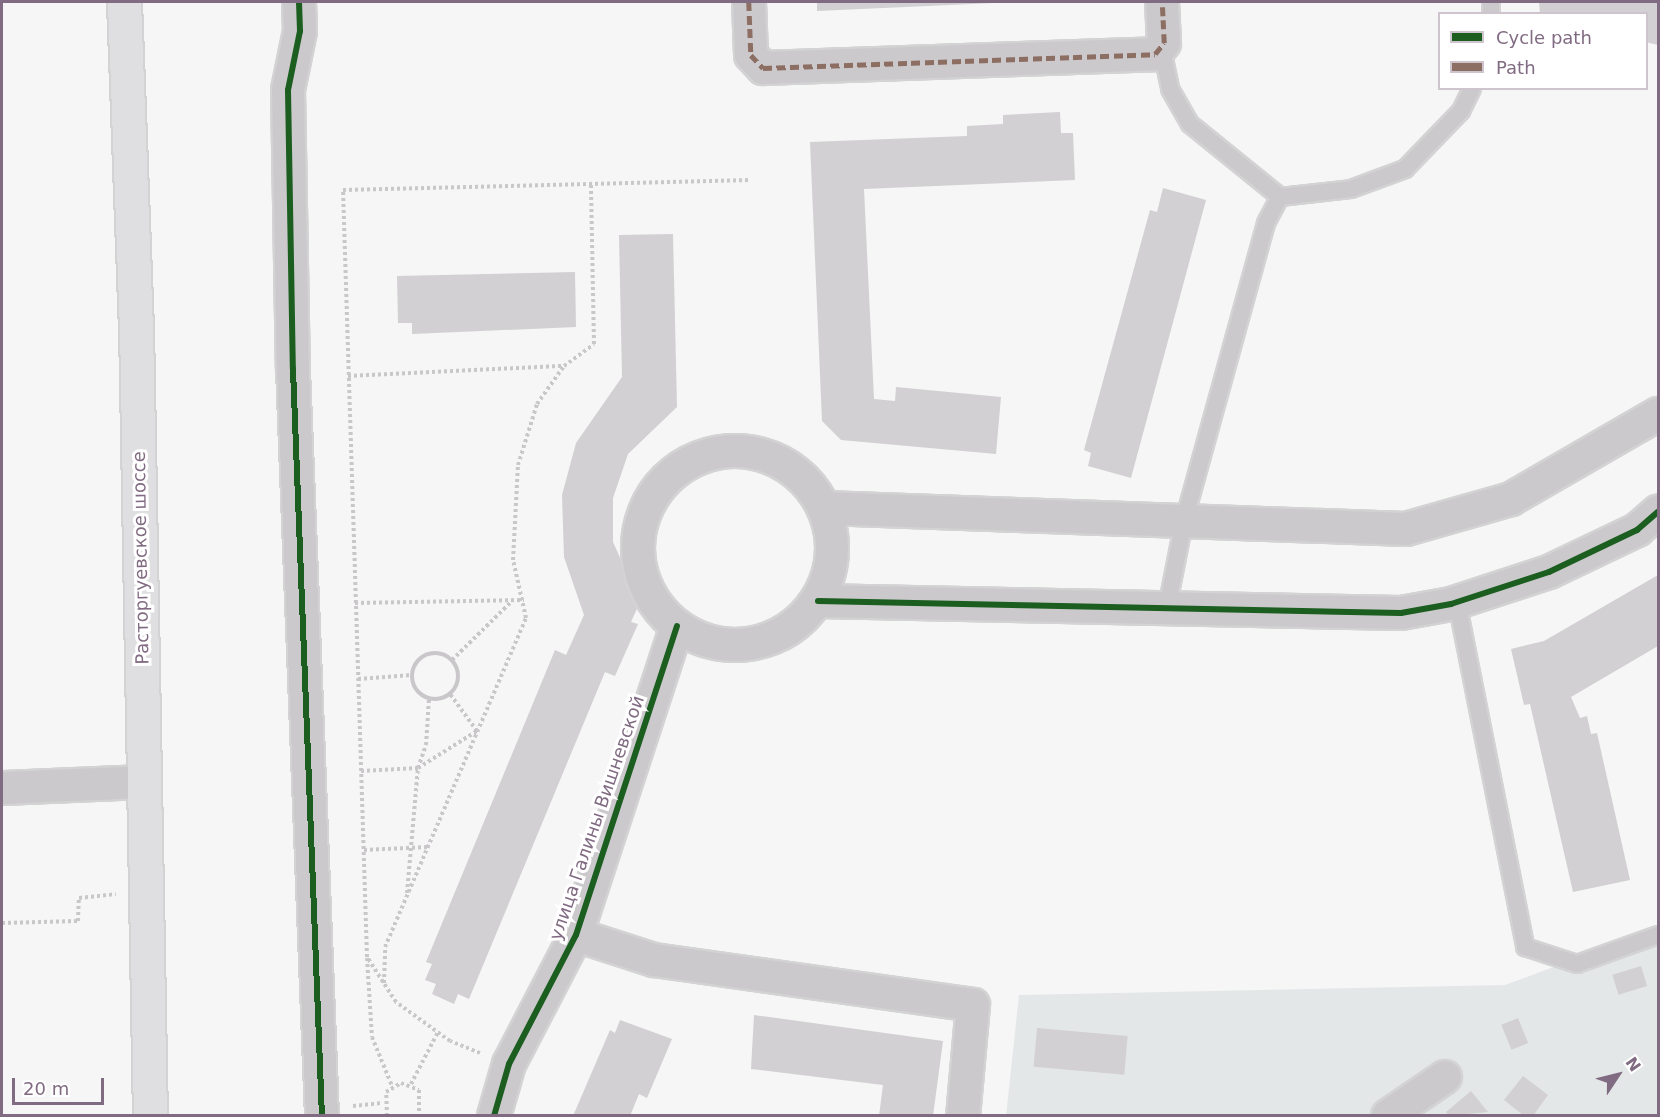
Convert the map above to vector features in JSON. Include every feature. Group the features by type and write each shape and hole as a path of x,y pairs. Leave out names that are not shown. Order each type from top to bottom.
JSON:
{"main road":[{"name":"Расторгуевское шоссе","path":"124,2 145,782 150,1116"}],"street":[{"path":"299,2 300,31 288,90 293,357 322,1116"},
{"path":"749,2 756,64 764,68 1162,50 1162,2"},
{"path":"825,508 1406,529 1511,499 1659,414"},
{"path":"718,451 750,451 781,461 807,481 825,508 833,539 831,571 818,601 796,624 758,642 705,640 677,626 650,593 641,573 638,541 645,510 662,482 679,469 718,451"},
{"path":"818,601 1401,613 1456,602 1549,572 1636,530 1659,512"},
{"name":"улица Галины Вишневской","path":"494,1116 509,1064 576,934 677,626"},
{"path":"2,788 145,782"},
{"path":"576,934 654,960 973,1005 963,1116"},
{"path":"1388,1116 1445,1077"}],"lane":[{"path":"1162,50 1170,89 1190,124 1280,197 1351,189 1405,169 1461,111 1471,90"},
{"path":"1167,608 1184,521 1266,223 1280,197"},
{"path":"1456,602 1525,947 1577,964 1659,935"}],"path":[{"path":"392,1086 372,1037 367,957 343,190 751,180"},
{"path":"384,984 385,948 526,618 525,600 513,560 518,465 537,404 564,366 594,344 591,184"},
{"path":"348,376 564,366"},
{"path":"452,660 512,600"},
{"path":"355,603 525,600"},
{"path":"438,652 452,660 458,681 450,694 429,698 416,690 412,675 423,656 438,652"},
{"path":"358,679 412,675"},
{"path":"450,694 477,731"},
{"path":"407,897 418,768 426,745 429,698"},
{"path":"361,771 418,768 477,731"},
{"path":"364,850 428,847"},
{"path":"2,923 78,921 79,898 147,891"},
{"path":"367,957 396,1002 438,1032 509,1064"},
{"path":"411,1084 438,1032"},
{"path":"392,1086 411,1084"},
{"path":"411,1084 423,1098 420,1115"},
{"path":"387,1116 383,1100 392,1086"}],"shaded area":[{"path":"1658,928 1658,1115 1006,1116 1019,995 1505,985"}],"building":[{"path":"817,2 994,2 994,3 817,11"},
{"path":"1539,2 1658,2 1658,45 1648,42 1648,12 1540,12"},
{"path":"1060,112 1061,133 1073,133 1075,180 864,189 874,399 895,401 896,387 1001,397 996,454 841,440 822,421 810,142 967,136 967,126 1003,124 1003,115"},
{"path":"1163,188 1206,200 1131,478 1088,466 1091,453 1084,450 1150,210 1157,212"},
{"path":"673,234 677,407 628,454 613,498 613,542 640,602 631,622 638,624 615,676 605,672 469,999 458,994 454,1004 432,994 436,984 425,980 432,964 426,962 555,650 566,655 584,615 564,557 562,495 576,443 622,377 619,235"},
{"path":"575,272 576,327 412,334 412,323 398,323 397,276"},
{"path":"1658,575 1658,646 1571,697 1580,718 1587,716 1591,734 1597,733 1630,880 1573,892 1530,704 1524,705 1511,649 1544,641"},
{"path":"1641,966 1647,986 1618,995 1612,975"},
{"path":"754,1015 943,1041 933,1116 879,1116 883,1085 751,1069"},
{"path":"1518,1018 1528,1043 1511,1050 1501,1025"},
{"path":"620,1020 672,1039 647,1098 639,1094 630,1116 573,1116 610,1030 615,1033"},
{"path":"1037,1028 1128,1036 1124,1075 1034,1067"},
{"path":"1523,1076 1548,1095 1533,1116 1524,1116 1504,1100"},
{"path":"1471,1091 1488,1112 1449,1116 1446,1112"}],"marked path":[{"path":"749,2 751,55 763,68 1155,54 1164,43 1162,2"}],"cycle path":[{"path":"299,2 300,31 288,90 293,369 322,1116"},
{"path":"818,601 1401,613 1451,604 1549,572 1637,530 1658,512"},
{"path":"494,1116 509,1064 576,935 677,626"}]}
